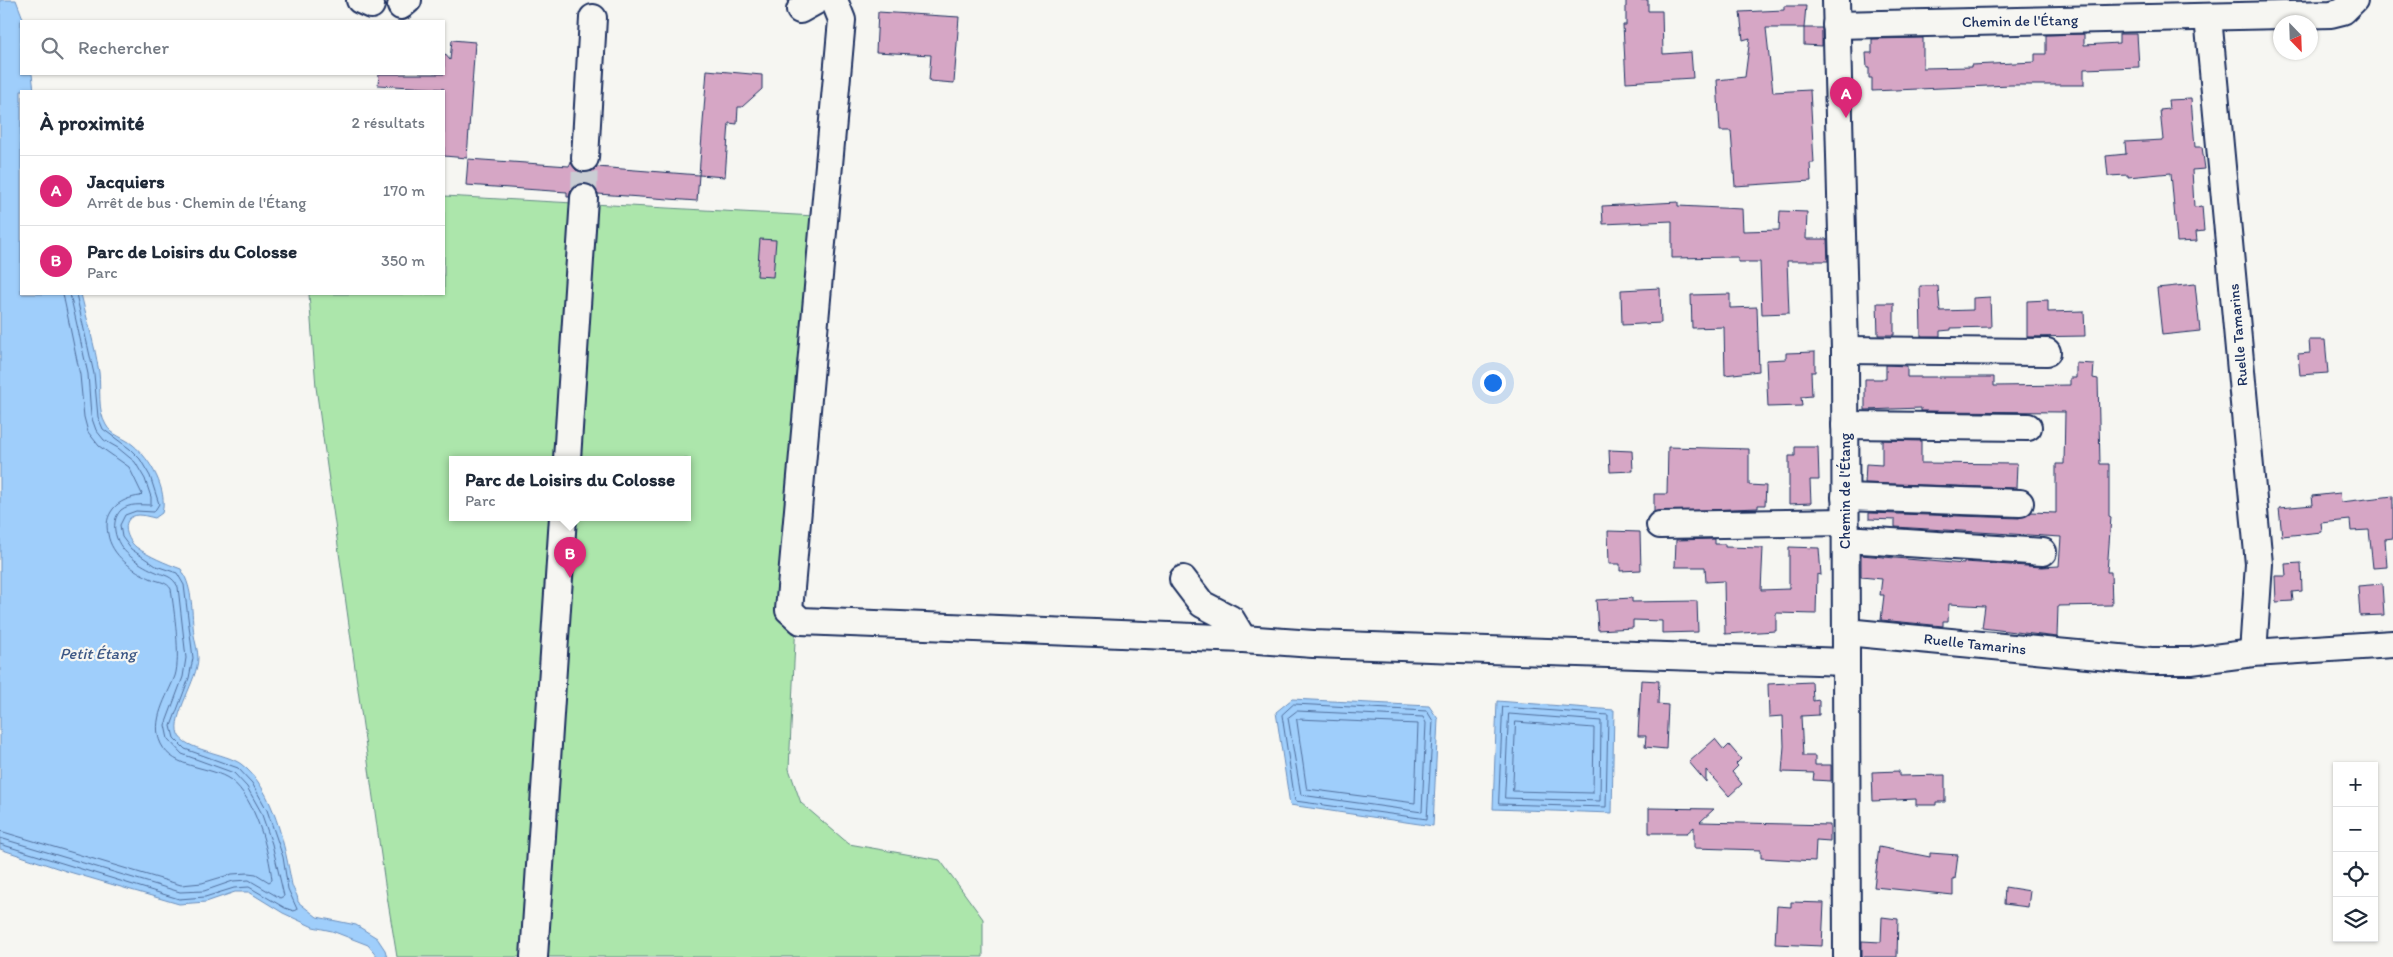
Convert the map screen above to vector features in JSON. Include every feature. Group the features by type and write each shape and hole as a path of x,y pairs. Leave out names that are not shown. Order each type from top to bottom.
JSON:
{"street":[{"path":"834,0 842,20 789,610 801,621 1243,639 1313,644 1846,662"},
{"name":"Chemin de l'Étang","path":"1847,957 1845,350 1836,12 2208,17 2331,14 2343,12 2353,2"},
{"name":"Ruelle Tamarins","path":"2208,17 2259,564 2253,653"},
{"path":"584,158 593,18"},
{"path":"566,456 584,198"},
{"path":"1845,350 2047,352"},
{"path":"1845,425 2028,427"},
{"path":"1660,525 1845,519 2020,503"},
{"path":"1845,519 2043,552"},
{"path":"534,957 563,521"},
{"path":"1183,579 1202,604 1231,619 1243,639"},
{"name":"Ruelle Tamarins","path":"1846,632 2151,661 2191,660 2253,653 2393,644"}],"green space":[{"path":"445,196 815,216 789,769 801,803 849,844 940,860 983,919 983,957 397,957 385,884 316,387 309,295 445,295"}],"water":[{"name":"Petit Étang","path":"0,0 16,0 24,20 20,20 20,75 32,75 34,90 20,90 20,295 81,295 100,379 100,406 103,419 111,431 140,451 152,467 160,485 163,495 162,513 155,518 141,515 133,516 129,519 126,528 129,538 136,547 152,557 181,569 188,585 198,658 194,676 178,718 178,734 188,744 241,764 262,788 276,820 298,902 317,917 356,925 377,938 387,957 378,957 368,945 332,931 313,927 283,913 249,892 235,892 206,902 179,904 66,871 0,849"},
{"path":"1292,699 1429,706 1438,719 1433,826 1290,805 1276,712"},
{"path":"1497,701 1614,710 1612,813 1493,809"}],"building":[{"path":"1626,0 1648,0 1648,11 1662,11 1663,54 1691,52 1693,78 1626,82 1623,25 1626,25"},
{"path":"1784,6 1806,6 1804,28 1766,28 1773,92 1810,90 1814,163 1810,163 1811,181 1735,186 1731,131 1720,131 1717,80 1745,77 1750,38 1743,40 1740,12 1784,10"},
{"path":"878,12 959,17 954,83 929,81 931,55 876,52"},
{"path":"1804,28 1822,28 1822,46 1804,45"},
{"path":"2084,34 2084,45 2119,43 2119,34 2137,34 2139,67 2084,69 2084,85 2011,85 1872,91 1872,78 1869,78 1869,68 1867,68 1866,53 1872,53 1872,39 1923,38 1923,68 1971,67 1971,65 2035,62 2035,54 2046,54 2046,35"},
{"path":"452,40 475,42 467,158 445,156 444,89 378,85 379,75 445,75 445,54 450,60"},
{"path":"707,70 762,75 762,89 742,107 738,107 737,124 729,123 725,177 699,175"},
{"path":"2191,99 2195,147 2202,147 2205,169 2192,170 2194,207 2202,206 2204,231 2196,232 2197,241 2177,242 2171,173 2128,177 2128,175 2108,176 2106,156 2126,154 2125,142 2163,140 2160,110 2169,109 2168,100"},
{"path":"468,159 569,166 571,162 576,170 584,173 591,172 597,167 699,175 697,201 598,194 593,186 585,183 577,185 571,190 569,197 567,197 567,192 466,185"},
{"path":"1678,202 1678,206 1742,209 1743,231 1779,230 1780,211 1807,212 1806,239 1827,239 1828,261 1787,261 1789,313 1762,314 1760,262 1738,262 1738,257 1672,258 1672,221 1603,224 1602,206"},
{"path":"760,239 776,240 773,277 757,276"},
{"path":"2195,284 2200,331 2162,335 2157,288"},
{"path":"1920,286 1938,286 1940,311 1973,310 1973,298 1990,297 1991,327 1951,328 1951,330 1940,331 1940,336 1921,336"},
{"path":"1660,288 1661,323 1622,325 1621,290"},
{"path":"1730,294 1730,308 1757,307 1759,371 1725,375 1724,327 1692,328 1691,295"},
{"path":"2048,300 2048,312 2084,311 2085,336 2027,337 2027,301"},
{"path":"1877,303 1894,303 1894,335 1878,335"},
{"path":"2309,340 2325,340 2328,373 2300,375 2298,354 2310,353"},
{"path":"1815,352 1815,372 1811,372 1812,396 1801,397 1802,406 1768,407 1766,360 1786,359 1786,353"},
{"path":"2076,363 2094,364 2093,378 2098,379 2100,464 2109,464 2109,516 2111,517 2107,572 2111,572 2112,605 2058,606 2057,637 1982,628 1985,606 1949,604 1948,621 1943,621 1943,626 1881,620 1884,595 1880,595 1882,579 1861,577 1861,555 1964,564 1964,562 2042,567 2059,566 2061,537 1895,527 1895,520 1869,519 1869,513 2019,518 2031,512 2056,513 2056,464 2064,464 2065,412 1921,411 1921,408 1865,410 1865,379 1886,379 1886,365 1907,366 1907,377 1994,377 1994,386 2070,385 2070,378 2076,378"},
{"path":"1882,440 1921,441 1921,463 2017,464 2016,488 1865,483 1866,464 1882,465"},
{"path":"1668,447 1749,449 1749,485 1766,486 1765,505 1758,505 1758,508 1654,512 1654,494 1667,494"},
{"path":"1795,447 1818,447 1819,480 1810,480 1811,503 1789,504 1789,456 1795,456"},
{"path":"1609,450 1632,451 1633,471 1610,472"},
{"path":"2340,493 2341,502 2393,496 2393,538 2385,539 2387,567 2373,568 2369,530 2351,531 2350,520 2321,523 2322,532 2282,536 2279,508 2313,505 2312,496"},
{"path":"1608,531 1640,532 1641,570 1620,571 1620,564 1609,564"},
{"path":"1715,539 1715,544 1725,544 1725,547 1763,548 1761,590 1789,589 1789,547 1819,548 1821,575 1817,574 1816,614 1776,613 1776,631 1725,634 1724,581 1706,582 1705,567 1675,567 1676,540"},
{"path":"2301,563 2302,591 2292,592 2293,601 2276,602 2275,576 2286,576 2285,564"},
{"path":"2382,584 2384,615 2360,616 2358,586"},
{"path":"1632,598 1632,602 1697,601 1698,632 1662,633 1662,621 1633,620 1633,628 1598,630 1596,600"},
{"path":"1641,680 1659,681 1658,704 1668,705 1666,749 1645,747 1646,736 1638,736"},
{"path":"1812,682 1813,701 1819,700 1819,715 1801,716 1803,756 1815,756 1815,765 1831,765 1831,781 1813,780 1814,773 1782,772 1784,746 1783,716 1769,717 1768,684"},
{"path":"1715,739 1724,750 1729,745 1741,759 1736,764 1738,766 1732,772 1742,784 1729,796 1706,770 1706,782 1689,762"},
{"path":"1899,771 1899,776 1945,775 1945,802 1936,802 1936,805 1916,805 1916,799 1873,801 1872,772"},
{"path":"1649,808 1714,809 1700,822 1830,825 1830,841 1816,840 1815,861 1761,858 1761,850 1694,848 1694,827 1687,833 1649,833"},
{"path":"1879,847 1930,857 1930,853 1958,855 1955,879 1953,878 1953,895 1874,887"},
{"path":"2005,887 2030,891 2028,907 2004,904"},
{"path":"1791,902 1824,903 1822,946 1775,944 1777,906 1791,907"},
{"path":"1882,917 1898,919 1897,957 1862,957 1862,941 1881,942"}],"tunnel":[{"path":"584,198 585,158"}],"place":[{"name":"Jacquiers","path":"1846,118"},
{"name":"Parc de Loisirs du Colosse","path":"570,578"}]}
